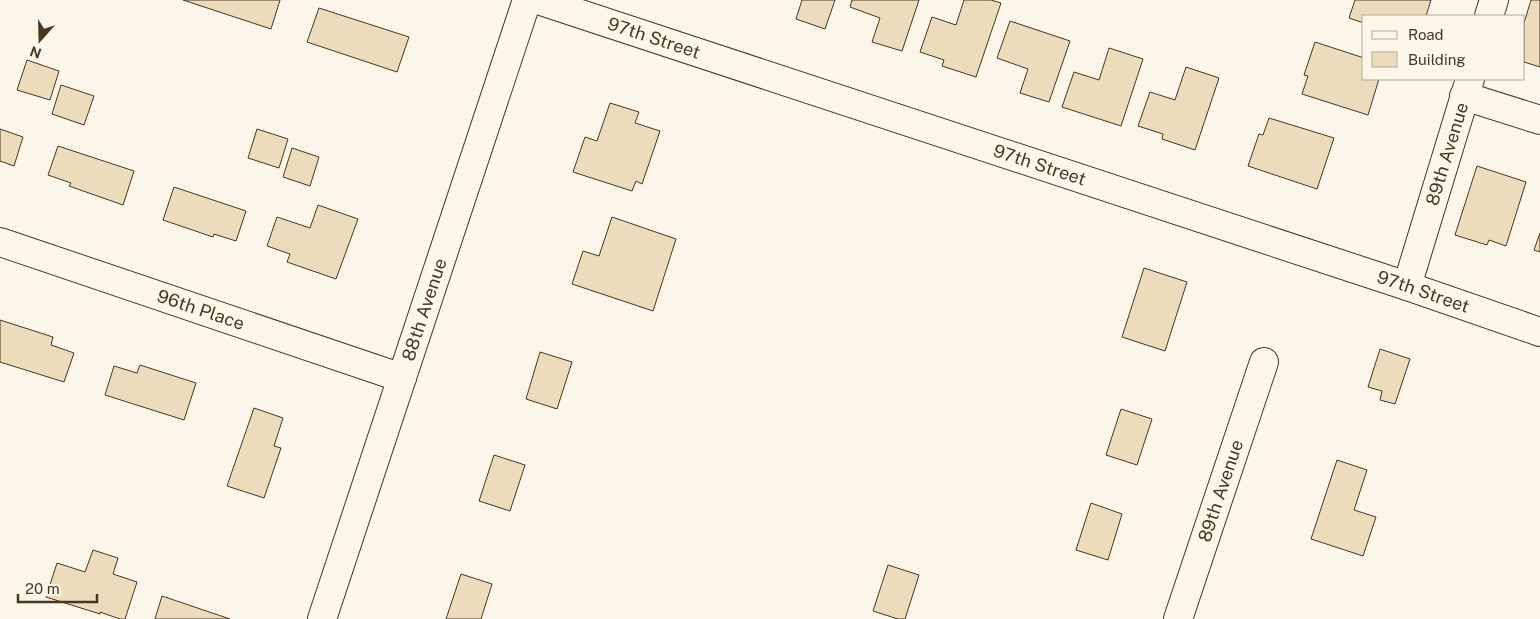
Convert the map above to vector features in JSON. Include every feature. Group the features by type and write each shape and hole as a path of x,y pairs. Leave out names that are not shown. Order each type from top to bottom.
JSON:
{"street":[{"name":"88th Avenue","path":"322,619 527,0"},
{"name":"97th Street","path":"538,0 1407,286 1540,332"},
{"path":"1489,15 1494,0"},
{"name":"89th Avenue","path":"1407,286 1467,87"},
{"path":"1467,87 1540,120"},
{"name":"96th Place","path":"0,242 402,378"},
{"name":"89th Avenue","path":"1178,619 1264,362"}],"building":[{"path":"183,0 280,0 271,29"},
{"path":"802,0 835,0 825,29 796,19"},
{"path":"852,0 919,0 902,51 872,42 880,18 850,7"},
{"path":"964,0 991,0 1001,3 976,77 942,66 944,60 920,52 932,17 956,25"},
{"path":"1355,0 1431,0 1426,15 1362,15 1362,22 1349,18"},
{"path":"1531,0 1540,0 1540,67 1525,62 1525,20"},
{"path":"319,8 409,37 397,72 307,42"},
{"path":"1010,21 1070,41 1049,102 1020,93 1028,69 997,58"},
{"path":"1315,42 1362,57 1362,80 1379,80 1368,115 1302,94 1308,76 1304,75"},
{"path":"1109,48 1143,59 1121,126 1062,107 1074,72 1099,80"},
{"path":"27,60 59,71 50,100 17,90"},
{"path":"1186,67 1219,78 1195,150 1162,139 1163,134 1138,126 1150,92 1175,100"},
{"path":"61,85 94,96 84,125 52,114"},
{"path":"610,103 639,112 635,123 660,131 642,184 636,181 632,191 573,172 585,137 597,141"},
{"path":"1269,118 1334,138 1317,189 1248,166 1259,134 1263,135"},
{"path":"0,129 23,137 14,166 0,161"},
{"path":"257,129 288,139 279,168 248,158"},
{"path":"58,146 134,171 123,205 69,186 71,183 48,175"},
{"path":"292,148 319,157 310,186 283,177"},
{"path":"1477,166 1526,182 1506,246 1489,240 1487,245 1455,235"},
{"path":"174,187 246,211 236,241 214,234 213,237 163,220"},
{"path":"318,205 358,219 336,279 287,262 290,254 267,246 277,217 310,228"},
{"path":"612,217 676,239 653,311 572,284 583,251 599,256"},
{"path":"1540,233 1540,252 1534,250"},
{"path":"1144,268 1187,282 1165,351 1122,337"},
{"path":"0,320 53,337 51,345 74,353 64,382 0,362"},
{"path":"1380,349 1410,359 1395,404 1380,400 1382,391 1368,387"},
{"path":"540,352 572,362 557,409 526,399"},
{"path":"140,365 196,383 184,420 105,395 114,366 137,373"},
{"path":"254,408 283,418 274,446 281,448 264,498 227,486"},
{"path":"1121,409 1152,419 1137,465 1106,455"},
{"path":"494,455 525,465 510,511 479,501"},
{"path":"1337,460 1367,470 1354,510 1376,517 1363,556 1311,539"},
{"path":"1091,503 1122,514 1108,560 1076,550"},
{"path":"93,550 118,558 113,574 137,582 125,619 100,612 100,614 46,597 57,563 85,572"},
{"path":"888,565 919,575 905,619 898,619 873,611"},
{"path":"461,574 492,584 481,619 446,619"},
{"path":"162,596 230,619 155,619"}]}
